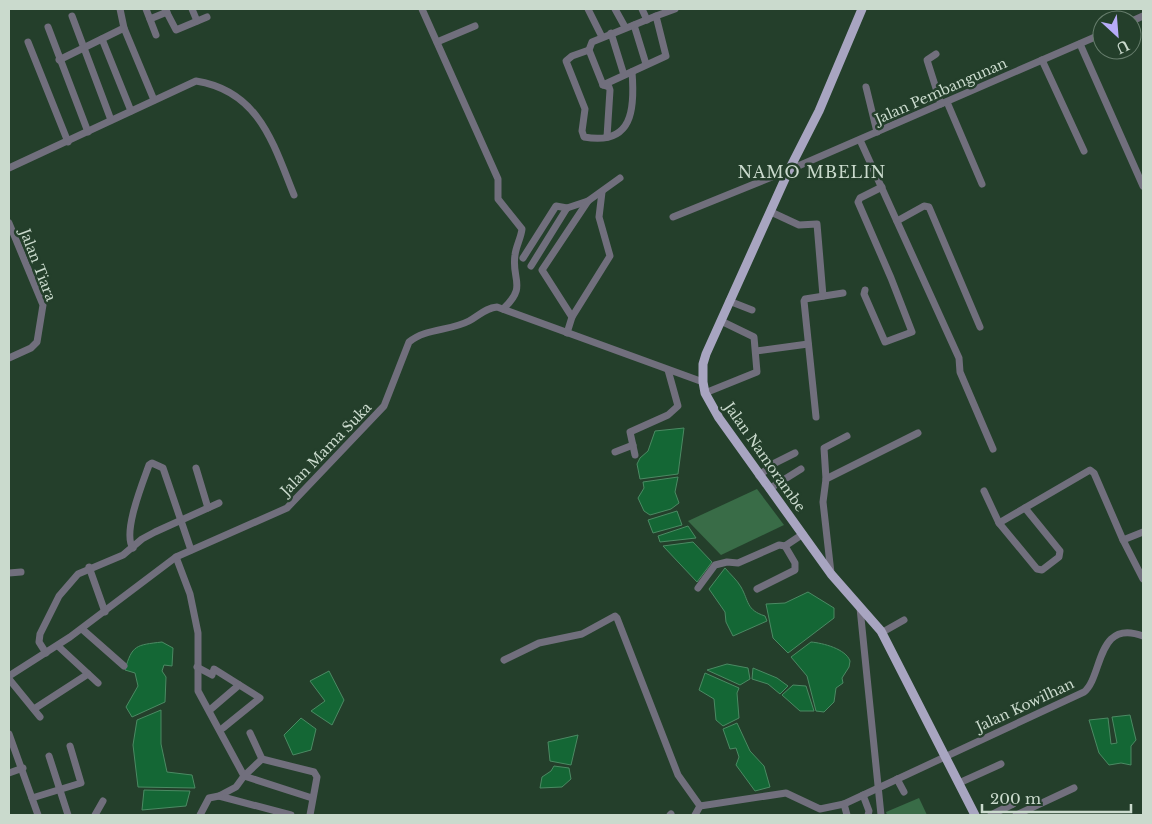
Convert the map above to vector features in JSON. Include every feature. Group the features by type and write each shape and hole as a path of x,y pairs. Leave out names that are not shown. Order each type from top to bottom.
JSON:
{"main road":[{"name":"Jalan Namorambe","path":"862,9 819,111 789,170 772,212 721,321 705,359 703,382 706,393 724,427 831,574 881,633 975,815"}],"street":[{"path":"120,9 124,28 154,100"},
{"path":"146,9 156,36"},
{"path":"192,9 198,21"},
{"path":"422,9 498,179 498,199 522,229 514,259 518,287 510,303 503,309 703,382"},
{"path":"588,9 602,37"},
{"path":"616,9 625,27"},
{"path":"642,9 647,20"},
{"path":"150,19 166,10 176,30 207,17"},
{"path":"607,137 610,90 603,86 589,50 592,42 625,27 671,10"},
{"path":"72,16 111,120"},
{"path":"603,86 666,56 656,16"},
{"path":"634,25 646,64"},
{"path":"437,42 476,26"},
{"path":"48,27 88,132"},
{"path":"60,60 124,28"},
{"path":"611,33 624,75"},
{"path":"102,39 131,111"},
{"name":"Jalan Pembangunan","path":"673,217 860,140 1092,39"},
{"path":"28,42 68,142"},
{"path":"1080,44 1143,186"},
{"path":"589,50 572,56 566,61 566,66 585,109 583,136 607,137 624,129 631,119 634,98 632,72"},
{"path":"936,54 930,56 927,60 944,103 982,184"},
{"path":"1042,60 1084,151"},
{"path":"9,168 68,142 196,80 210,83 237,95 274,142 294,195"},
{"path":"866,86 877,132"},
{"path":"860,140 958,358 960,372 993,450"},
{"path":"523,258 556,206 567,208 588,201 620,178"},
{"path":"865,290 864,294 885,342 912,332 895,287 858,202 860,198 882,187"},
{"path":"567,333 572,317 610,256 600,217 602,192"},
{"path":"572,317 542,270 588,201"},
{"path":"897,221 924,206 929,207 980,327"},
{"path":"531,266 567,208"},
{"path":"772,212 799,225 818,225 823,296"},
{"name":"Jalan Tiara","path":"9,223 43,305 37,342 31,348 9,358"},
{"path":"816,417 804,301 805,298 843,293"},
{"path":"730,301 752,310"},
{"name":"Jalan Mama Suka","path":"9,677 82,629 176,557 287,508 338,453 376,418 384,406 409,342 417,336 468,322 490,308 503,309"},
{"path":"706,393 756,373 754,337 721,321"},
{"path":"756,351 808,344"},
{"path":"635,454 630,432 668,415 678,406 668,370"},
{"path":"826,479 918,433"},
{"path":"831,574 823,502 826,479 824,448 847,436"},
{"path":"615,452 633,445"},
{"path":"759,476 774,464 795,453"},
{"path":"132,548 129,540 136,505 150,463 160,464 163,468 179,520 191,550"},
{"path":"196,468 208,508"},
{"path":"770,490 802,469"},
{"path":"999,523 1090,470 1094,473 1123,540 1143,579"},
{"path":"984,491 999,523 1037,569 1042,570 1058,557 1060,550 1025,508"},
{"path":"46,653 38,639 68,582 89,567 123,555 142,539 179,520 219,504"},
{"path":"1123,540 1143,532"},
{"path":"698,588 714,565 738,563 779,545 785,546 803,534"},
{"path":"757,589 795,570 795,563 785,546"},
{"path":"176,557 190,594 198,632 198,688 201,697 244,776 312,798"},
{"path":"89,567 105,612"},
{"path":"9,574 21,572"},
{"path":"860,608 881,815"},
{"path":"504,660 539,643 582,634 600,622 616,616 678,775 700,806"},
{"path":"881,633 904,620"},
{"path":"82,629 124,666"},
{"name":"Jalan Kowilhan","path":"946,756 1084,692 1088,687 1098,660 1115,636 1123,633 1143,636"},
{"path":"58,646 98,683"},
{"path":"197,667 212,675 214,669 239,685 263,696 223,728"},
{"path":"34,709 88,674"},
{"path":"9,677 40,717"},
{"path":"211,709 239,685"},
{"path":"250,733 262,759 317,774 310,815"},
{"path":"9,734 23,768 38,815"},
{"path":"32,798 81,783 70,746"},
{"path":"49,756 68,815"},
{"path":"700,806 786,793 820,809 844,804 946,756"},
{"path":"200,815 208,798 219,796 236,787 244,776 262,759"},
{"path":"960,783 1001,764"},
{"path":"9,773 23,768"},
{"path":"897,779 904,792"},
{"path":"1016,815 1074,788"},
{"path":"863,794 869,811 868,815"},
{"path":"219,796 291,815"},
{"path":"95,815 103,801"},
{"path":"844,804 847,815"},
{"path":"991,815 1013,804"},
{"path":"695,815 700,806"}],"shaded area":[{"path":"684,428 678,474 640,479 637,464 640,458 648,451 655,431"},
{"path":"678,477 675,492 679,503 671,509 650,515 644,511 638,498 644,488 643,482"},
{"path":"757,489 784,525 721,555 688,521"},
{"path":"677,511 682,525 653,533 648,520"},
{"path":"688,526 696,538 660,542 658,536"},
{"path":"693,542 712,562 697,582 663,546"},
{"path":"725,568 739,584 751,608 765,616 767,621 733,636 726,622 725,612 709,589"},
{"path":"808,592 834,608 834,618 788,653 773,638 766,604 785,603"},
{"path":"162,642 173,648 172,666 164,665 162,671 166,677 165,702 132,717 126,707 138,686 135,673 125,670 130,656 136,648 146,644"},
{"path":"811,642 828,645 839,650 850,661 849,667 842,678 843,683 836,688 834,702 824,712 816,711 807,676 791,657"},
{"path":"727,664 748,668 750,679 740,685 707,670"},
{"path":"753,668 777,678 788,686 780,694 768,684 752,679"},
{"path":"329,671 344,700 332,725 311,711 325,701 310,681"},
{"path":"705,673 739,688 737,693 739,718 723,726 716,720 714,699 699,690"},
{"path":"793,685 806,686 814,711 800,711 782,695"},
{"path":"161,710 161,744 167,772 192,775 195,788 138,787 133,745 137,720"},
{"path":"1130,715 1136,740 1131,746 1131,765 1121,763 1109,765 1099,753 1089,720 1108,718 1111,744 1117,743 1112,717"},
{"path":"301,718 316,729 311,750 293,755 284,735"},
{"path":"737,723 750,751 764,766 770,787 755,791 736,765 739,757 736,748 730,749 723,729"},
{"path":"578,735 571,765 550,761 548,742"},
{"path":"554,766 569,768 571,779 562,787 540,788 542,777 551,771"},
{"path":"144,790 190,791 186,806 142,810"},
{"path":"919,798 927,815 887,815 886,812"}],"district":[{"name":"NAMO MBELIN","path":"812,172"}]}
